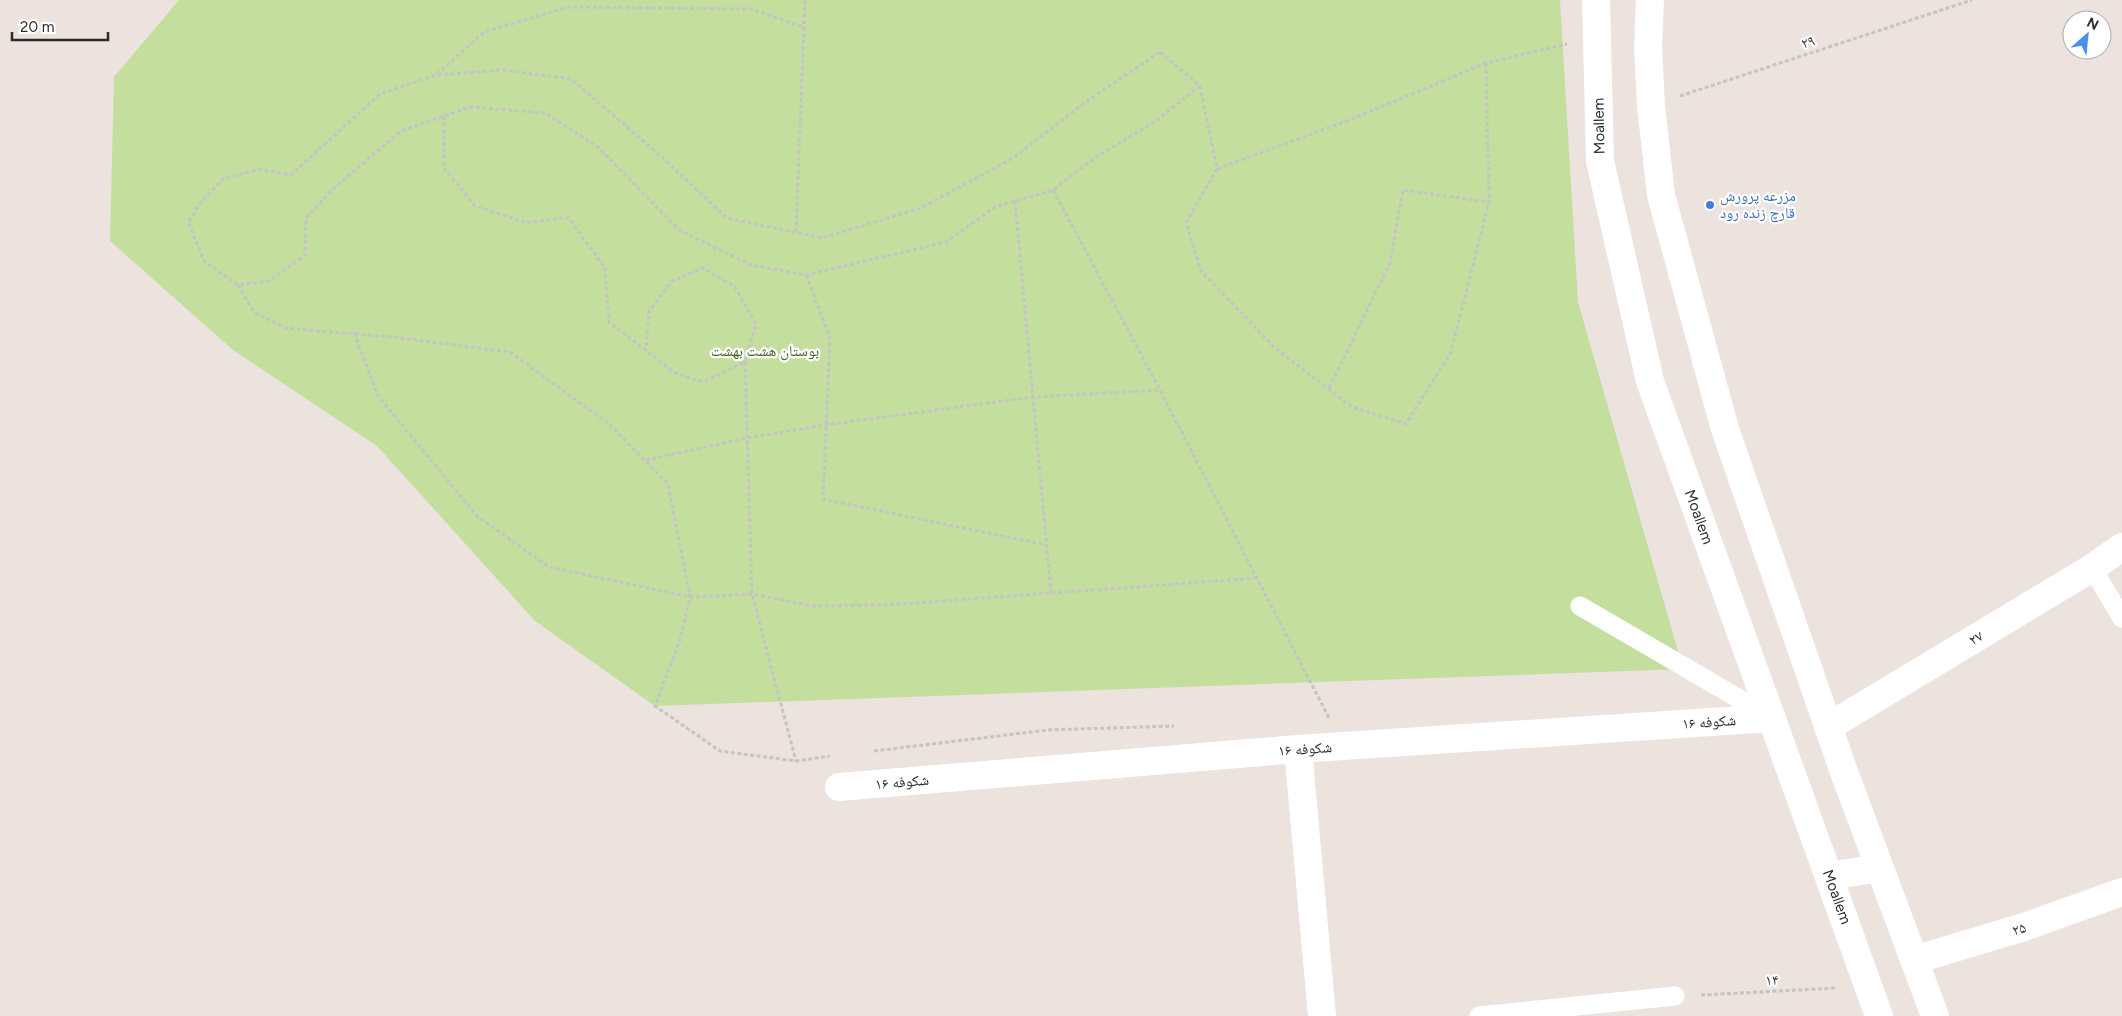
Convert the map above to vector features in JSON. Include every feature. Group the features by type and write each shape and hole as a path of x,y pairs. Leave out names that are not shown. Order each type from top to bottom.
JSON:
{"main road":[{"name":"Moallem","path":"1596,0 1600,161 1650,381 1880,1016"},
{"path":"1650,0 1648,47 1650,106 1661,195 1725,429 1828,726 1935,1016"},
{"name":"۲۷","path":"1828,726 2092,568 2122,547"},
{"name":"شکوفه ۱۶","path":"839,787 1298,749 1772,718"},
{"path":"1298,749 1322,1016"},
{"path":"1829,876 1880,868"},
{"name":"۲۵","path":"1914,960 2024,927 2122,892"}],"lane":[{"path":"2092,568 2122,618"},
{"path":"1580,606 1772,718"},
{"path":"1479,1016 1675,996"}],"path":[{"path":"796,232 805,0"},
{"name":"۲۹","path":"1650,106 1972,0"},
{"path":"436,75 484,32 570,7 751,9 803,27"},
{"path":"1486,63 1490,202 1451,352 1406,424 1352,407 1275,348 1201,271 1186,223 1217,169 1352,119 1486,63 1597,37"},
{"path":"834,756 796,760 720,750 655,706 680,640 690,596 668,484 609,424 510,352 286,328 254,312 238,285 205,262 188,223 201,202 223,178 260,169 291,175 380,94 436,75 504,70 571,79 663,158 727,218 822,238 921,208 1013,158 1087,101 1160,52 1200,86 1217,169"},
{"path":"238,285 269,281 305,255 306,218 334,188 401,131 470,107 545,113 598,147 679,230 751,265 806,275 946,242 995,207 1053,190 1096,157 1153,123 1200,86"},
{"path":"444,116 444,168 475,206 527,223 568,217 605,268 609,322 675,373 703,382 744,362"},
{"path":"1053,190 1160,390 1331,721 1321,722"},
{"path":"1329,388 1390,263 1403,190 1490,202"},
{"path":"1015,201 1050,593"},
{"path":"646,351 649,311 672,281 702,268 735,287 756,324 744,362 752,594 796,760"},
{"path":"806,275 830,338 823,499 1046,545"},
{"path":"354,334 378,396 478,517 549,567 690,596 752,594 812,606 888,605 1257,578"},
{"path":"645,460 747,438 825,425 1033,397 1160,390"},
{"path":"873,751 1047,730 1174,726"},
{"name":"۱۴","path":"1675,996 1869,986"}],"green space":[{"name":"بوستان هشت بهشت","path":"179,0 1560,0 1578,302 1683,669 655,706 535,621 377,446 233,350 110,241 114,77"}],"place":[{"name":"مزرعه پرورش قارچ زنده رود","path":"1710,205"}]}
